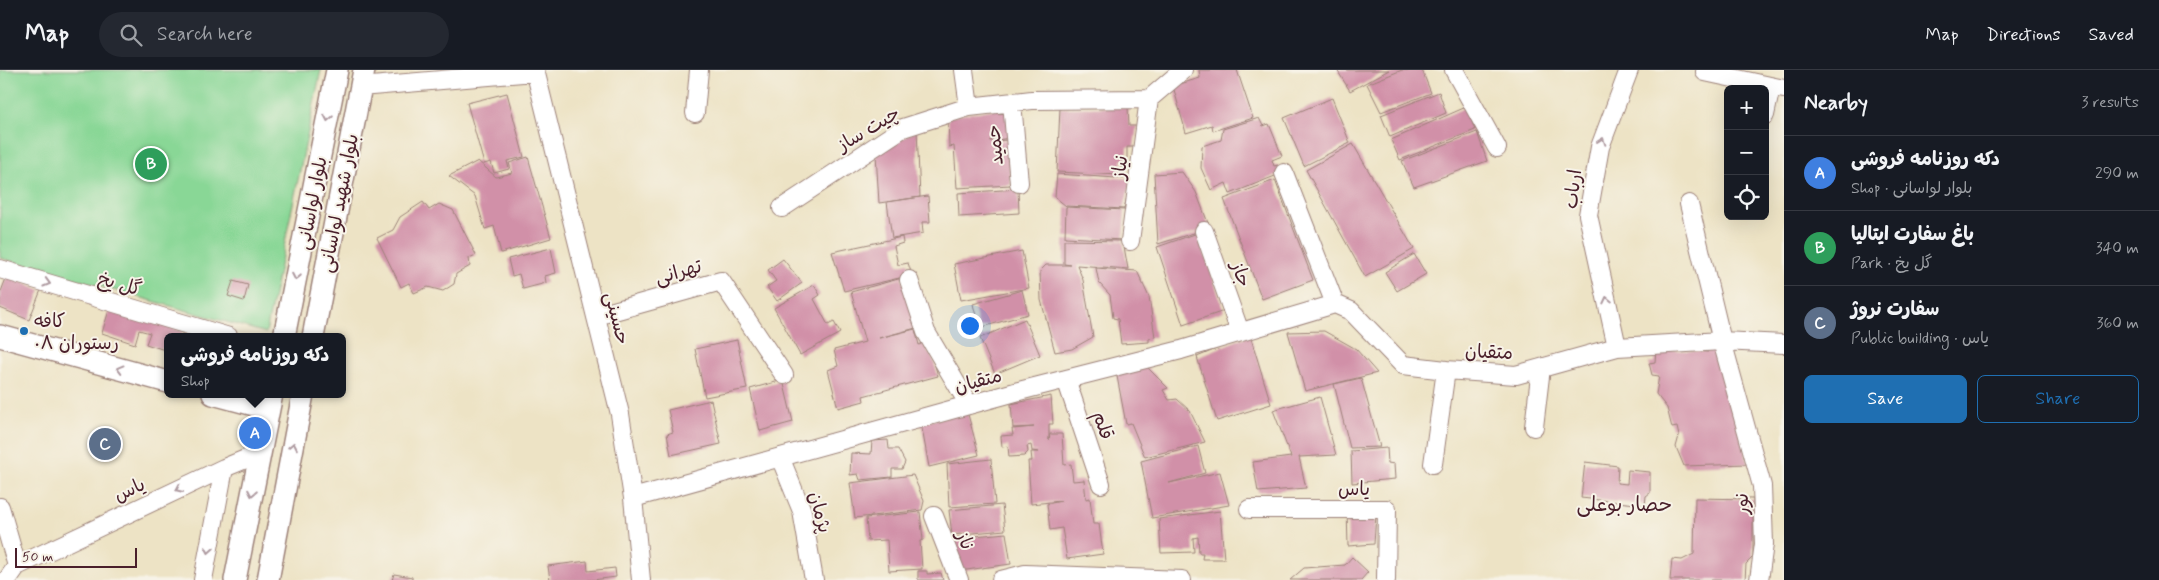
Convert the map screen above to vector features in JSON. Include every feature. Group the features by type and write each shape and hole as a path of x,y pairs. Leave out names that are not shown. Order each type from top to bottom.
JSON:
{"main road":[{"name":"بلوار لواسانی","path":"285,333 337,70"},
{"name":"بلوار شهید لواسانی","path":"314,333 362,78"},
{"path":"0,336 164,381"},
{"path":"235,580 270,402 242,398"},
{"path":"268,580 301,398"}],"street":[{"path":"695,113 699,70"},
{"name":"حمید","path":"964,70 969,107"},
{"path":"1149,99 1183,70"},
{"path":"1454,70 1497,148"},
{"name":"ارباب","path":"1617,347 1588,215 1600,147 1629,70"},
{"path":"362,78 535,71"},
{"name":"حسینی","path":"535,71 620,414 633,498 641,580"},
{"path":"1705,72 1778,88 1769,107"},
{"name":"چیت ساز","path":"782,208 904,128 969,107 1032,100 1149,99"},
{"name":"نیاز","path":"1130,241 1149,99"},
{"name":"حمید","path":"1012,102 1019,183"},
{"path":"1284,173 1334,304"},
{"path":"1689,204 1722,340"},
{"name":"جاز","path":"1204,231 1240,332"},
{"name":"گل یخ","path":"0,270 215,333"},
{"path":"909,280 926,332 969,405"},
{"name":"تهرانی","path":"596,316 721,281 784,375"},
{"name":"متقیان","path":"633,498 969,405 1181,350 1334,304 1350,311 1403,365 1446,370 1516,375 1617,347 1722,340 1784,344"},
{"name":"نور","path":"1722,340 1762,486 1764,544 1759,580"},
{"path":"1534,427 1541,368"},
{"path":"1433,464 1446,370"},
{"name":"قلم","path":"1066,379 1101,484"},
{"name":"یاس","path":"0,507 12,573 224,468 260,453"},
{"name":"پژمان","path":"780,457 802,510 814,580"},
{"path":"204,580 224,468"},
{"name":"یاس","path":"1249,509 1387,509 1386,580"},
{"name":"ناز","path":"934,516 959,580"},
{"path":"1001,580 1025,574 1182,580"}],"green space":[{"path":"0,70 321,70 266,333 0,258"}],"building":[{"path":"1199,70 1237,70 1253,118 1213,131 1212,125 1186,133 1173,86 1200,78"},
{"path":"1337,70 1389,70 1350,91"},
{"path":"1402,70 1422,70 1431,93 1381,112 1367,84"},
{"path":"1439,92 1446,113 1390,137 1381,115"},
{"path":"507,93 524,157 507,161 509,169 494,173 491,162 484,164 467,103"},
{"path":"1332,98 1350,143 1304,166 1284,118"},
{"path":"1007,107 1010,138 990,141 1008,140 1011,185 957,188 954,146 949,147 948,117"},
{"path":"1128,107 1129,126 1137,126 1134,147 1127,147 1127,159 1122,160 1121,175 1057,172 1060,108"},
{"path":"1466,107 1475,130 1400,160 1391,140"},
{"path":"1259,118 1263,126 1269,124 1282,156 1272,160 1274,166 1278,165 1280,174 1230,194 1226,183 1211,190 1201,168 1202,146 1221,140 1223,129"},
{"path":"917,130 920,197 879,203 876,154"},
{"path":"1477,132 1487,161 1414,187 1402,161"},
{"path":"1353,144 1414,249 1365,277 1306,170"},
{"path":"528,157 551,238 501,253 494,226 485,229 475,196 449,176 478,161 496,177 512,173 509,163"},
{"path":"1182,172 1196,192 1210,228 1158,244 1154,174"},
{"path":"1057,174 1131,179 1124,209 1066,206 1055,197"},
{"path":"1275,180 1313,280 1262,299 1224,199"},
{"path":"1018,189 1019,213 959,217 958,193"},
{"path":"928,196 930,222 922,222 923,233 892,238 887,202"},
{"path":"423,202 429,210 439,204 453,210 476,255 469,258 470,266 456,274 454,284 443,291 428,287 414,293 409,283 401,287 377,238 393,230 400,217"},
{"path":"1066,207 1125,210 1123,240 1065,237"},
{"path":"1198,233 1224,311 1183,325 1157,247"},
{"path":"902,237 903,243 894,246 898,265 908,263 912,275 844,291 832,252"},
{"path":"1064,240 1123,241 1128,269 1077,265 1083,280 1093,337 1072,349 1055,352 1041,300 1040,271 1046,265 1071,265 1064,264"},
{"path":"551,248 556,273 545,276 546,283 523,289 519,274 512,276 508,259"},
{"path":"1022,251 1029,288 961,300 954,264"},
{"path":"1414,254 1426,274 1397,291 1385,272"},
{"path":"783,259 802,283 777,301 767,287 776,281 768,270"},
{"path":"1096,268 1137,271 1149,297 1155,337 1149,338 1149,342 1121,344 1118,319 1113,318 1110,295 1099,283"},
{"path":"7,276 41,290 29,320 0,308 0,294"},
{"path":"902,278 916,328 879,338 915,329 919,345 923,343 933,359 938,376 863,396 864,401 838,408 828,370 838,366 834,350 865,342 851,292"},
{"path":"233,281 248,285 244,301 228,296"},
{"path":"814,285 820,295 814,299 828,325 834,322 840,333 800,355 774,308"},
{"path":"1022,290 1028,314 979,328 973,304"},
{"path":"110,307 183,331 182,333 164,333 164,350 146,344 150,333 139,330 135,344 102,333"},
{"path":"1025,319 1040,355 995,374 980,338"},
{"path":"1324,331 1356,349 1377,373 1305,391 1288,332"},
{"path":"1250,335 1271,404 1217,421 1197,357"},
{"path":"737,340 747,389 705,397 695,349"},
{"path":"1718,343 1748,464 1684,466 1676,447 1679,436 1677,427 1672,428 1667,408 1656,394 1659,376 1652,375 1649,363 1655,362 1656,349 1708,352 1707,346"},
{"path":"1145,365 1168,388 1163,390 1169,400 1177,399 1190,411 1205,442 1145,457 1131,423 1126,424 1116,371"},
{"path":"1361,378 1380,447 1350,448 1334,384"},
{"path":"783,380 793,422 760,431 750,389"},
{"path":"1051,396 1053,424 1049,424 1049,440 1050,434 1062,434 1064,465 1071,464 1073,481 1084,480 1086,499 1090,498 1093,524 1099,524 1103,554 1067,559 1062,528 1050,530 1047,504 1061,501 1031,504 1028,461 1032,461 1031,452 1039,452 1032,451 1031,445 1027,446 1028,452 1024,456 1009,457 1008,446 1002,447 1001,436 1013,435 1012,429 1034,427 1013,428 1011,404"},
{"path":"1320,397 1336,455 1299,457 1306,488 1258,492 1253,462 1291,457 1273,410"},
{"path":"711,400 721,444 671,455 667,434 673,432 668,410"},
{"path":"967,411 979,455 929,467 921,423"},
{"path":"888,440 889,449 898,449 905,462 902,469 892,469 892,477 860,480 858,474 850,475 851,453 871,454 872,441"},
{"path":"1198,446 1205,473 1169,483 1220,472 1229,505 1152,518 1141,461"},
{"path":"1387,448 1388,463 1394,464 1395,479 1352,483 1351,451"},
{"path":"991,459 995,504 949,507 947,464"},
{"path":"1585,462 1618,466 1617,483 1627,484 1628,470 1650,472 1650,493 1646,496 1645,505 1581,498"},
{"path":"913,475 924,501 922,510 855,518 850,483"},
{"path":"1695,498 1753,499 1753,557 1746,564 1745,580 1670,580 1672,559 1682,560 1694,554"},
{"path":"1002,505 1005,530 952,535 949,510"},
{"path":"1347,510 1376,514 1374,544 1348,546"},
{"path":"1220,511 1224,559 1202,559 1203,553 1199,553 1198,537 1193,538 1194,552 1161,553 1159,519"},
{"path":"920,512 923,540 920,541 922,569 889,571 887,540 868,541 866,518"},
{"path":"1006,533 1011,564 959,571 954,538"},
{"path":"1352,557 1368,572 1361,580 1290,580 1304,568 1345,565"},
{"path":"587,561 588,571 615,568 616,577 593,580 550,580 548,566"},
{"path":"918,571 927,571 927,574 941,573 943,580 918,580"},
{"path":"394,574 412,577 412,580 392,580"}],"place":[{"name":"باغ سفارت ایتالیا","path":"151,164"},
{"name":"کافه رستوران ٠٨","path":"24,331"},
{"name":"دکه روزنامه فروشی","path":"255,433"},
{"name":"سفارت نروژ","path":"105,444"}],"district":[{"name":"حصار بوعلی","path":"1624,504"}]}
